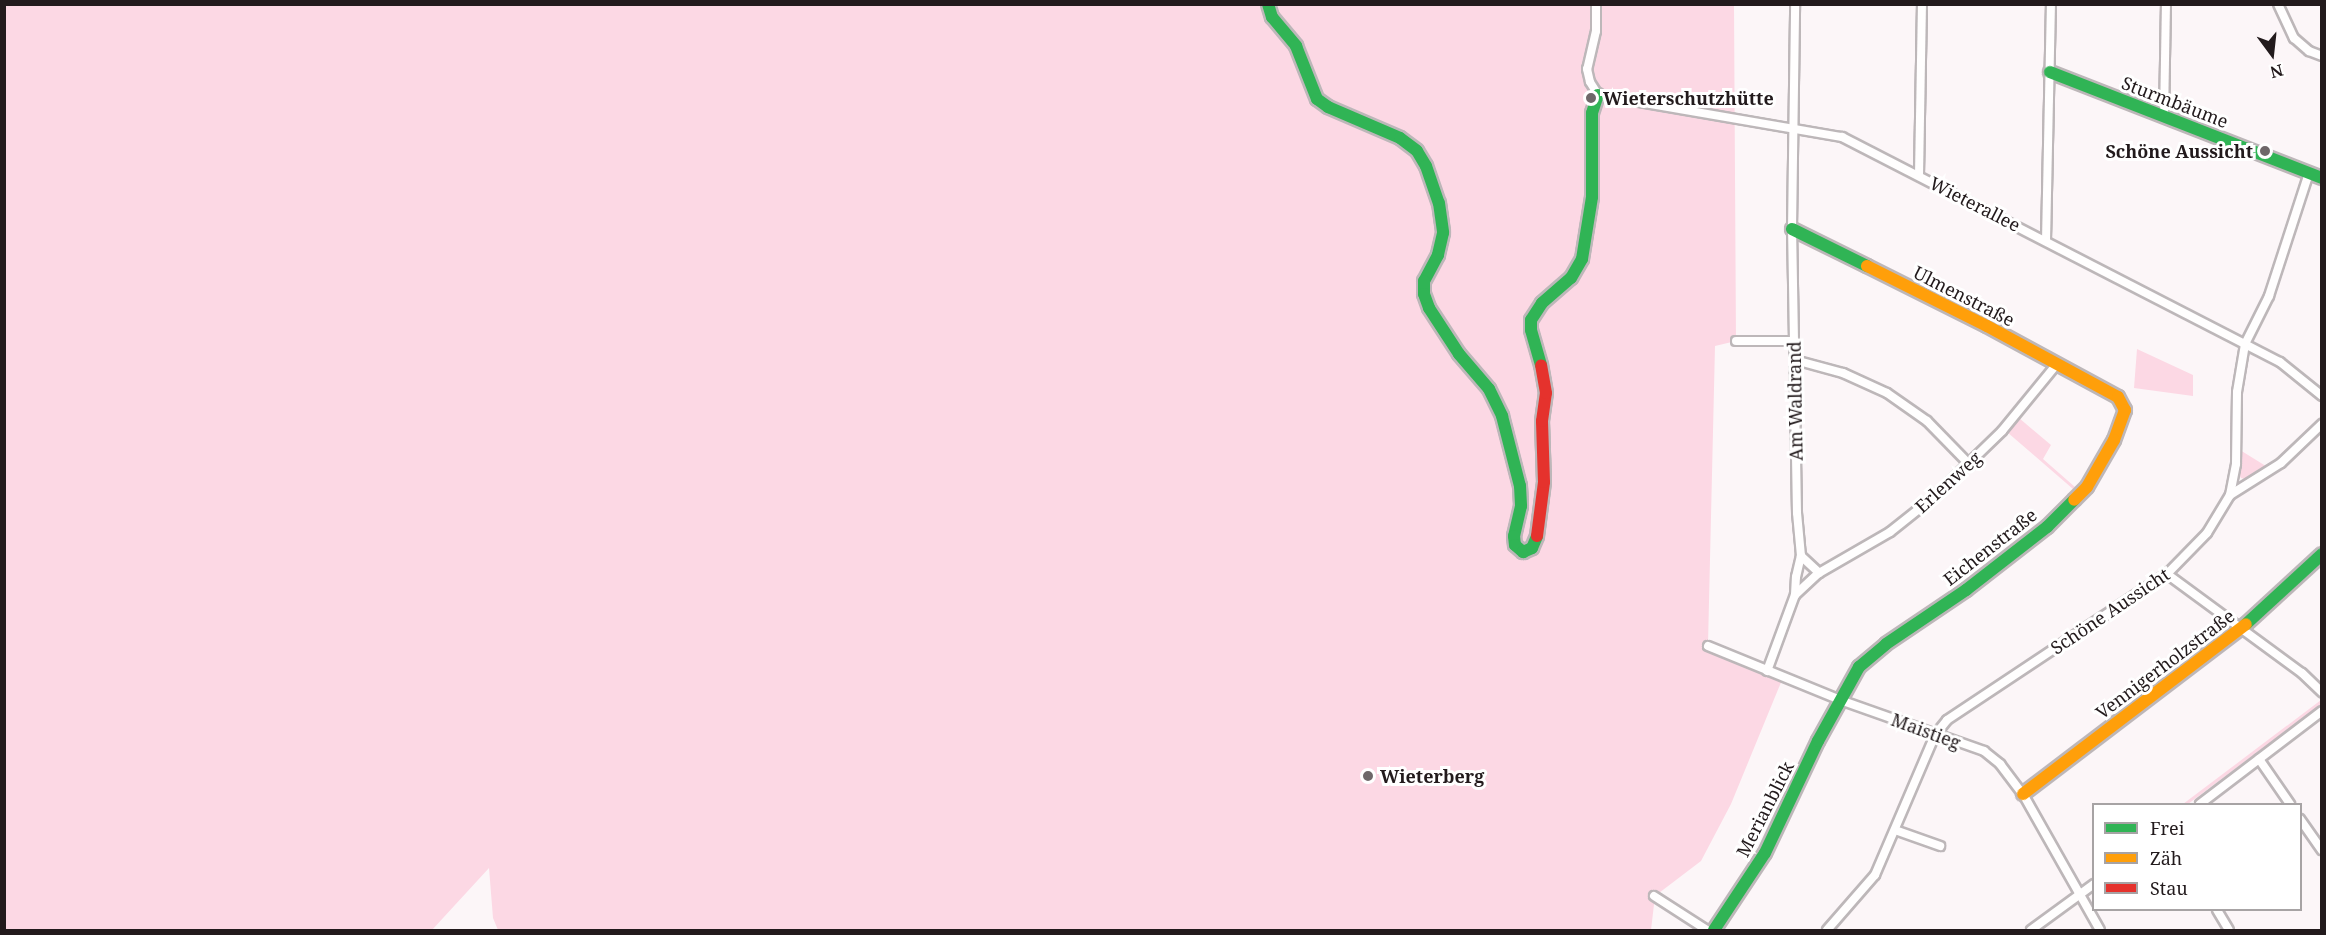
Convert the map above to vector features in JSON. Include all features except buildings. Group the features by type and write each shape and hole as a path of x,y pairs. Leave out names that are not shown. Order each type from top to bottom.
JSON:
{"street":[{"path":"1268,4 1272,17 1296,46 1317,99 1328,107 1400,138 1417,152 1426,166 1439,202 1443,233 1438,255 1424,281 1424,294 1429,308 1459,354 1490,389 1502,416 1521,493 1521,506 1514,536 1515,545 1523,552 1532,548 1536,540 1544,482 1542,421 1546,393 1540,358 1531,330 1532,320 1542,303 1571,278 1582,259 1592,197 1592,113 1598,95 1590,82 1587,69 1596,31 1596,4"},
{"name":"Am Waldrand","path":"1767,671 1796,595 1796,577 1801,556 1797,513 1792,229 1795,4"},
{"path":"1919,175 1922,4"},
{"path":"2046,241 2051,4"},
{"path":"2164,117 2166,4"},
{"path":"2278,4 2294,38 2309,51 2322,56"},
{"name":"Sturmbäume","path":"2050,72 2322,178"},
{"name":"Wieterallee","path":"1598,95 1792,126 1842,137 2280,362 2322,396"},
{"name":"Schöne Aussicht","path":"1935,735 1947,720 2167,574 2207,533 2230,495 2236,464 2237,392 2245,344 2269,296 2309,173"},
{"name":"Ulmenstraße","path":"1792,229 1986,326 2118,397"},
{"path":"1736,341 1794,341"},
{"path":"1795,360 1843,373 1887,393 1927,421 1970,465"},
{"name":"Erlenweg","path":"1796,595 1819,573 1890,532 1970,465 2023,409 2056,365"},
{"name":"Eichenstraße","path":"1840,700 1859,667 1886,644 2017,553 2087,487 2114,440 2124,416 2122,402 2118,397"},
{"path":"2230,495 2271,470 2322,424"},
{"name":"Vennigerholzstraße","path":"2023,794 2241,629 2322,554"},
{"path":"1801,556 1819,573"},
{"path":"2167,574 2302,673 2322,693"},
{"name":"Maistieg","path":"1708,646 1840,700 1984,751 2000,764 2023,794 2100,930"},
{"name":"Merianblick","path":"1714,930 1765,853 1840,700"},
{"path":"2201,803 2322,711"},
{"path":"1827,930 1875,875 1935,735"},
{"path":"2259,759 2289,803"},
{"path":"2302,820 2322,850"},
{"path":"1895,830 1940,846"},
{"path":"2031,930 2092,885"},
{"path":"1654,896 1707,930"},
{"path":"2218,911 2229,930"}],"shaded area":[{"path":"5,5 1734,5 1736,341 1715,346 1708,645 1782,680 1731,804 1701,861 1655,896 1651,930 498,930 493,918 489,868 432,930 5,930"},
{"path":"2137,349 2193,375 2193,396 2134,388"},
{"path":"2019,418 2051,445 2043,459 2075,487 2073,489 2007,432"},
{"path":"2240,450 2269,468 2248,480 2241,478 2238,473"},
{"path":"2321,700 2321,707 2313,714 2307,715 2189,803 2184,803"}],"traffic: fast":[{"path":"1268,4 1272,17 1296,46 1317,99 1328,107 1400,138 1417,151 1426,166 1439,203 1443,233 1438,255 1424,281 1424,294 1429,308 1459,354 1489,389 1502,416 1520,486 1521,506 1514,536 1515,545 1523,552 1532,548 1537,536"},
{"path":"2050,72 2322,178"},
{"path":"1541,365 1531,330 1531,320 1542,303 1571,278 1582,259 1592,197 1592,113 1598,95"},
{"path":"1792,229 1867,266"},
{"path":"1714,930 1765,853 1818,741 1859,667 1886,644 1966,590 2047,527 2074,500"},
{"path":"2246,624 2322,554"}],"traffic: slow":[{"path":"1867,266 1987,326 2118,397 2125,410 2114,440 2087,487 2074,500"},
{"path":"2023,794 2246,624"}],"traffic: jam":[{"path":"1537,536 1544,482 1542,421 1546,393 1541,365"}],"place":[{"name":"Wieterschutzhütte","path":"1591,98"},
{"name":"Schöne Aussicht","path":"2265,151"},
{"name":"Wieterberg","path":"1368,776"}]}
